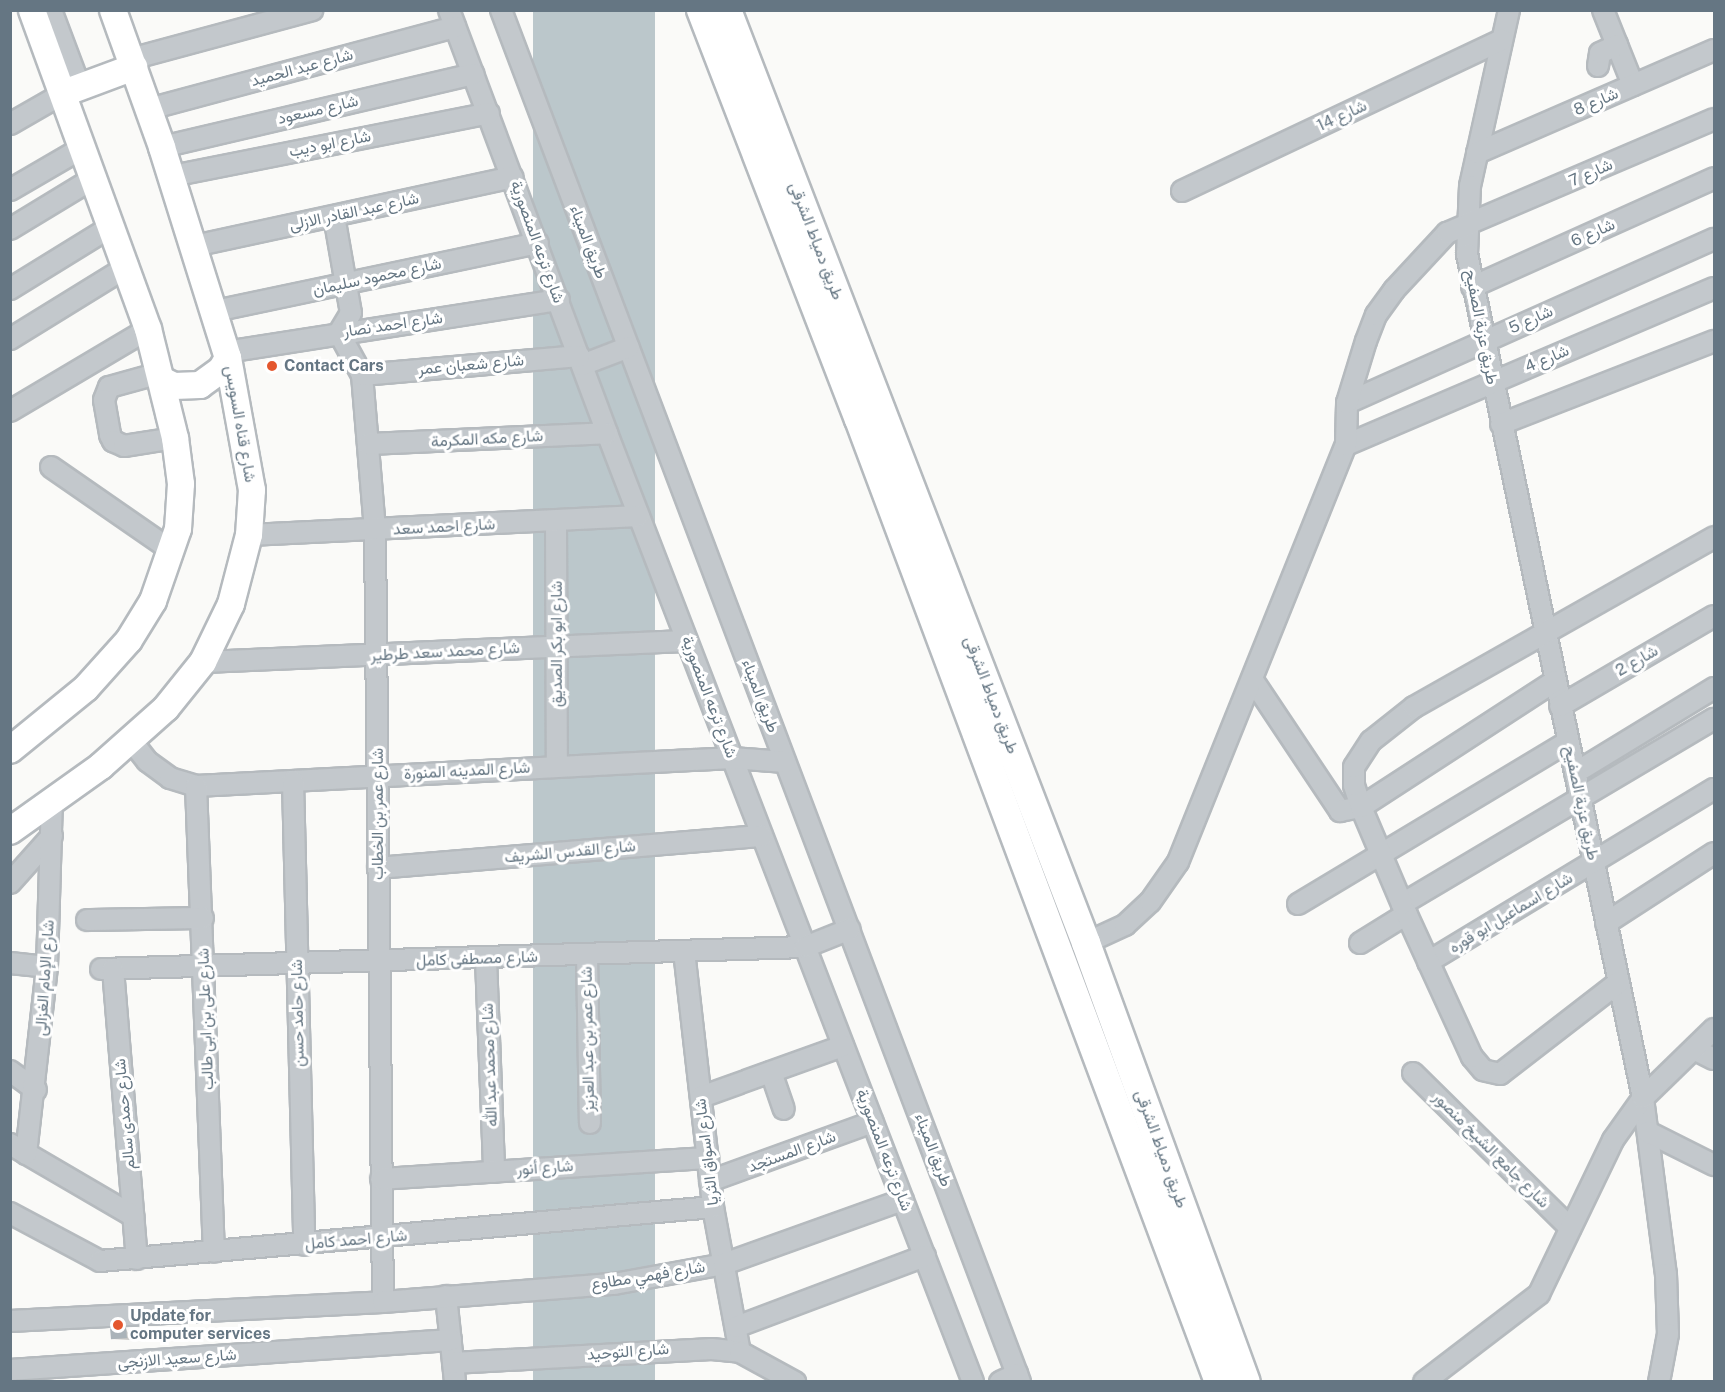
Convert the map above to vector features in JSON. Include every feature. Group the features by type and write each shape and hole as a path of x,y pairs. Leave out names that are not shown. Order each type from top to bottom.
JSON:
{"highway":[{"name":"طريق دمياط الشرقى","path":"701,10 1086,943 1246,1382"},
{"name":"طريق دمياط الشرقى","path":"727,10 870,415 1219,1382"}],"main road":[{"path":"10,750 86,688 129,639 153,601 171,550 178,529 181,484 175,438 148,329 128,266 84,147 72,90 32,10"},
{"name":"شارع قناه السويس","path":"10,831 52,802 166,708 203,662 231,604 249,535 252,490 227,355 172,176 113,10"},
{"path":"72,90 133,63"},
{"path":"161,376 174,386 200,385 221,370 227,355"}],"street":[{"path":"10,124 72,90 51,10"},
{"path":"133,63 313,10"},
{"name":"طريق الميناء","path":"501,10 850,929 1012,1379"},
{"path":"1603,10 1633,86"},
{"name":"طريق عزبة الصفيح","path":"1512,12 1502,40 1477,153 1467,227 1472,287 1643,1098 1666,1274 1668,1334 1659,1382"},
{"name":"شارع ترعه المنصورية","path":"452,19 538,243 607,433 973,1382"},
{"name":"شارع عبد الحميد","path":"149,109 452,19"},
{"name":"شارع 14","path":"1182,191 1502,40"},
{"path":"1598,66 1600,53 1617,45"},
{"name":"شارع 8","path":"1477,153 1714,50"},
{"name":"شارع مسعود","path":"162,147 474,74"},
{"name":"شارع ابو ديب","path":"172,176 489,113"},
{"name":"شارع 7","path":"1346,445 1347,403 1376,315 1440,239 1714,119"},
{"path":"10,190 84,147"},
{"name":"شارع عبد القادر الازلى","path":"194,246 513,177"},
{"path":"10,229 94,178"},
{"name":"شارع 6","path":"1472,287 1714,178"},
{"path":"334,216 351,313 339,333"},
{"path":"10,289 112,226"},
{"name":"شارع 5","path":"1347,403 1714,239"},
{"name":"شارع محمود سليمان","path":"215,311 538,243"},
{"path":"10,339 128,266"},
{"name":"شارع 4","path":"1346,445 1714,288"},
{"name":"شارع احمد نصار","path":"227,355 339,333 559,300"},
{"path":"10,411 148,329"},
{"name":"شارع عمر بن الخطاب","path":"339,333 362,375 375,531 383,1302"},
{"path":"1501,424 1714,341"},
{"name":"شارع شعبان عمر","path":"362,375 580,360 629,347"},
{"path":"161,376 109,387 104,400 110,435 113,441 123,446 175,438"},
{"name":"شارع مكه المكرمة","path":"368,444 607,433"},
{"path":"1086,943 1125,925 1150,902 1178,862 1346,445"},
{"path":"51,467 171,550"},
{"name":"شارع احمد سعد","path":"249,535 375,531 639,516"},
{"name":"شارع ابو بكر الصديق","path":"556,521 557,767"},
{"path":"1618,982 1500,1074 1491,1073 1472,1057 1404,909 1361,807 1354,785 1353,767 1371,741 1414,707 1544,630 1714,537"},
{"name":"شارع 2","path":"1560,706 1714,616"},
{"name":"شارع محمد سعد طرطير","path":"203,662 687,641"},
{"path":"1252,679 1336,808 1361,807 1555,681"},
{"path":"1575,773 1714,688"},
{"path":"1360,943 1404,909 1714,719"},
{"name":"شارع المدينه المنورة","path":"130,739 147,762 170,777 196,786 732,758 785,762"},
{"path":"1298,904 1381,851 1568,742"},
{"name":"شارع حامد حسن","path":"293,781 304,1245"},
{"name":"شارع على بن ابى طالب","path":"196,786 205,967 214,1252"},
{"name":"شارع اسماعيل ابو قوره","path":"1428,962 1594,864 1714,789"},
{"name":"شارع الإمام الغزالى","path":"19,1149 36,1090 47,967 52,802"},
{"path":"10,883 52,836"},
{"name":"شارع القدس الشريف","path":"378,867 762,836"},
{"path":"1606,923 1714,853"},
{"path":"87,920 203,918"},
{"name":"شارع مصطفى كامل","path":"107,969 379,963 805,947 850,929"},
{"name":"شارع اسواق الثريا","path":"684,951 713,1207 740,1352"},
{"name":"شارع عمر بن عبد العزيز","path":"587,955 590,1124"},
{"name":"شارع محمد عبد الله","path":"486,959 494,1172"},
{"path":"10,963 47,967"},
{"name":"شارع حمدى سالم","path":"107,969 136,1259"},
{"path":"1424,1382 1539,1294 1613,1140 1643,1098 1714,1029"},
{"path":"701,1096 843,1046"},
{"path":"1694,1048 1714,1059"},
{"path":"10,1071 36,1090"},
{"path":"771,1072 784,1109"},
{"name":"شارع جامع الشيخ منصور","path":"1413,1073 1570,1228"},
{"name":"شارع المستجد","path":"710,1181 873,1122"},
{"path":"1648,1132 1714,1166"},
{"path":"19,1149 133,1216"},
{"name":"شارع أنور","path":"381,1179 708,1158"},
{"name":"شارع فهمي مطاوع","path":"10,1321 383,1302 614,1284 724,1264 903,1200"},
{"name":"شارع احمد كامل","path":"10,1213 100,1261 304,1245 713,1207"},
{"path":"736,1327 925,1256"},
{"path":"446,1296 454,1372"},
{"name":"شارع سعيد الازنجى","path":"10,1370 451,1340"},
{"name":"شارع التوحيد","path":"454,1372 678,1349 740,1352 774,1376 795,1382"}],"shaded area":[{"path":"533,11 655,11 655,1382 533,1382"}],"building":[{"path":"126,1327 127,1338 111,1339 110,1328"}],"place":[{"name":"Contact Cars","path":"272,366"},
{"name":"Update for computer services","path":"118,1325"}]}
